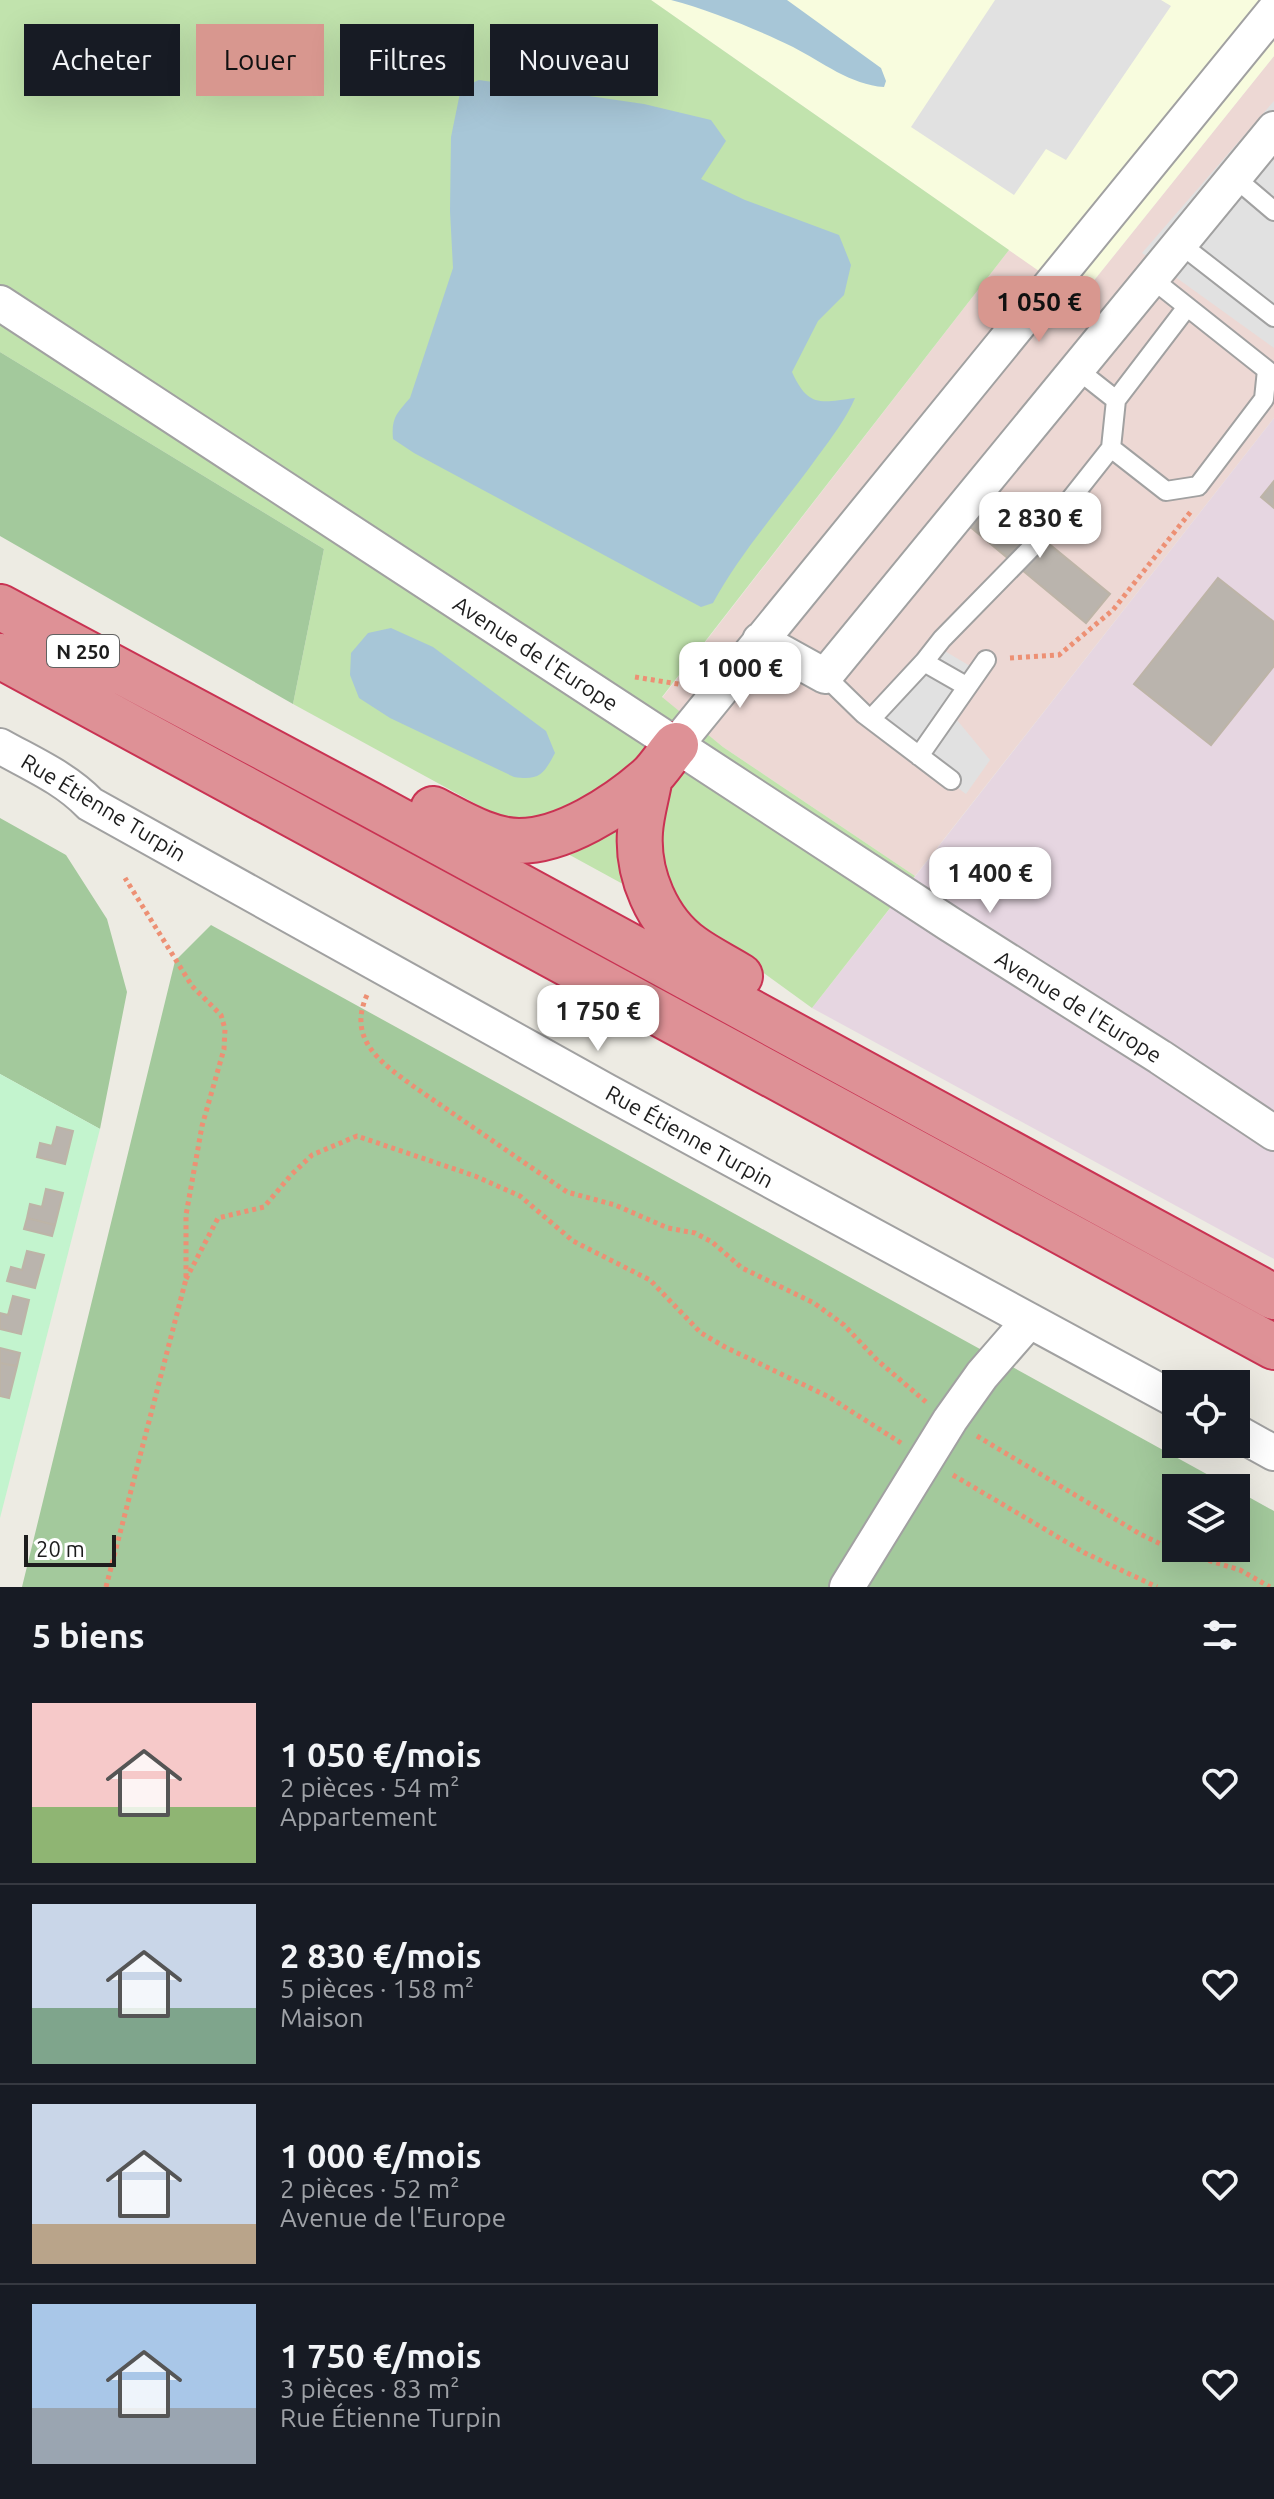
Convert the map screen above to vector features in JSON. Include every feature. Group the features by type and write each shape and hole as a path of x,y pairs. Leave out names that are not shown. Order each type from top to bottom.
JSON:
{"highway":[{"name":"N 250","path":"0,607 1274,1297"},
{"name":"N 250","path":"0,656 1274,1347"},
{"path":"166,695 382,783 479,832 517,842 551,837 578,827 663,761"},
{"path":"663,761 640,831 641,862 650,892 663,916 690,946 788,1005 896,1092"}],"street":[{"path":"663,761 1274,11"},
{"path":"760,640 825,676 1274,129"},
{"name":"Avenue de l'Europe","path":"0,303 663,761 1274,1133"},
{"name":"Rue Étienne Turpin","path":"0,746 60,779 77,790 90,804 606,1091 1162,1392"},
{"path":"847,1587 950,1420 982,1375 1029,1321"},
{"path":"1250,1440 1274,1453"}],"lane":[{"path":"1234,177 1274,211"},
{"path":"1179,243 1274,317"},
{"path":"1111,448 1166,491 1198,486 1264,399 1267,370 1151,278"},
{"path":"871,719 942,639 1035,544 1111,448 1116,400 1187,307"},
{"path":"1078,370 1116,400"},
{"path":"919,756 986,660"},
{"path":"924,662 966,686"},
{"path":"825,676 871,719 951,780"}],"path":[{"path":"986,660 1059,655 1113,610 1198,502"},
{"path":"125,878 192,986 221,1015 225,1029 224,1049 202,1126 186,1215 186,1279"},
{"path":"380,964 362,1005 359,1028 374,1052 393,1071 567,1192 615,1205 668,1228 695,1233 712,1242 742,1268 822,1308 844,1325 905,1386 950,1420 1140,1534 1171,1549 1240,1570 1270,1587"},
{"path":"106,1587 186,1279 218,1218 264,1207 312,1155 357,1136 475,1176 520,1196 573,1241 650,1280 701,1333 829,1397 926,1459 1085,1553 1157,1587"}],"shaded area":[{"path":"651,0 1274,0 1274,56 1079,299"},
{"path":"995,0 1161,0 1171,6 1066,160 1046,149 1014,195 911,127"},
{"path":"1274,56 1274,418 915,876 723,747 662,698 1009,250 1080,298"},
{"path":"1274,101 1274,348 1142,253"},
{"path":"1274,418 1274,1259 812,1008"},
{"path":"943,650 987,676 957,720 990,760 966,794 870,722"}],"green space":[{"path":"0,0 651,0 1009,250 662,697 723,747 915,876 812,1008 696,924 293,704 324,549 0,352"},
{"path":"0,352 324,549 293,704 0,536"},
{"path":"0,818 66,855 107,919 127,992 100,1129 0,1074"},
{"path":"211,925 1162,1449 1162,1458 1178,1458 1207,1474 1162,1474 1162,1562 1250,1562 1250,1498 1274,1511 1274,1587 22,1587 175,961"},
{"path":"0,1074 100,1129 0,1518"}],"water":[{"path":"671,0 787,0 881,68 886,81 884,87 860,82 765,34"},
{"path":"474,82 490,82 490,96 589,96 644,104 711,120 726,141 701,179 745,200 839,235 851,265 844,295 818,321 792,372 804,392 816,400 855,398 833,435 750,546 713,603 701,607 393,439 394,421 410,398 453,268 451,137 459,96 474,96"},
{"path":"391,628 433,647 546,731 555,753 544,771 535,777 514,777 390,718 359,698 350,675 351,653 368,633"}],"building":[{"path":"1274,481 1274,508 1261,497"},
{"path":"993,498 1110,594 1086,623 969,526"},
{"path":"1218,578 1274,622 1274,666 1211,745 1134,684"},
{"path":"57,1127 73,1131 65,1164 37,1157 40,1143 52,1146"},
{"path":"46,1189 63,1193 55,1225 27,1218 30,1204 42,1207"},
{"path":"27,1218 55,1225 52,1236 24,1229"},
{"path":"27,1251 44,1255 35,1288 7,1281 11,1267 22,1270"},
{"path":"13,1296 29,1300 21,1334 0,1329 0,1313 8,1315"},
{"path":"0,1348 20,1353 17,1366 0,1363"},
{"path":"0,1363 17,1366 9,1398 0,1396"}]}
